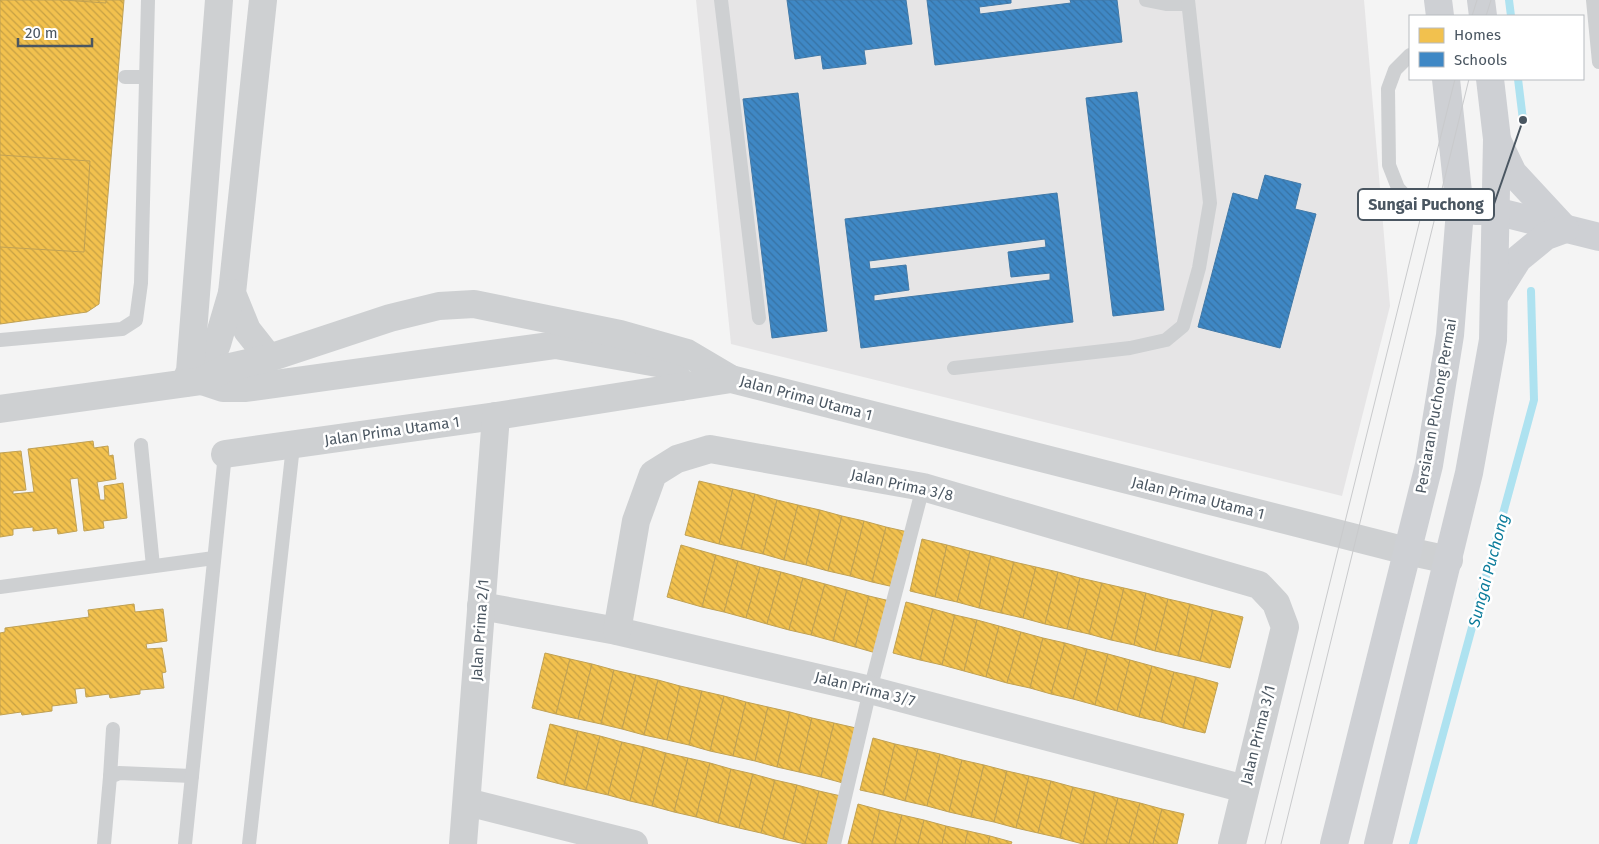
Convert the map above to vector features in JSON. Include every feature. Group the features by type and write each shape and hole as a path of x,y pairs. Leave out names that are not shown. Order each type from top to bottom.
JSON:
{"main road":[{"path":"1438,0 1440,15"},
{"path":"1481,0 1483,15"},
{"name":"Persiaran Puchong Permai","path":"1334,844 1429,466 1450,335 1460,211 1446,80"},
{"path":"1378,844 1469,473 1493,340 1497,140 1490,80"},
{"path":"1497,140 1503,156 1513,173 1565,229"},
{"path":"1460,211 1495,211 1599,237"},
{"path":"1494,297 1518,259 1546,236 1565,229"}],"street":[{"path":"194,382 190,371 219,0"},
{"path":"194,382 217,344 232,293 263,0"},
{"path":"232,293 247,330 269,358"},
{"path":"0,409 194,382 226,368 269,358 390,318 439,306 474,304 620,334 688,353 731,379"},
{"path":"194,382 223,388 246,388 556,345 662,364 678,379 681,388"},
{"name":"Jalan Prima Utama 1","path":"225,454 293,446 496,416 731,379 1407,551 1449,560"},
{"name":"Jalan Prima 2/1","path":"463,844 496,416"},
{"name":"Jalan Prima 3/8","path":"617,631 636,521 653,474 677,459 710,449 923,487 1259,585 1276,603 1285,627"},
{"name":"Jalan Prima 3/7","path":"481,606 617,631 870,690 1245,789"},
{"name":"Jalan Prima 3/1","path":"1232,844 1285,627"},
{"path":"467,802 634,844"}],"lane":[{"path":"0,340 122,329 136,320 141,283 148,0"},
{"path":"721,0 759,318"},
{"path":"954,368 1130,348 1166,340 1184,326 1198,268 1210,203 1188,2 1166,4 1146,0"},
{"path":"1593,0 1599,62"},
{"path":"1409,56 1395,70 1388,89 1389,165 1398,188 1412,203 1433,209 1460,211"},
{"path":"125,77 146,77"},
{"path":"141,445 152,566"},
{"path":"249,844 293,446"},
{"name":"Jalan Prima Utama 1","path":"184,844 225,454"},
{"path":"834,844 870,690 923,487"},
{"path":"0,587 214,558"},
{"path":"104,844 113,729"},
{"path":"110,777 119,773 192,776"}],"shaded area":[{"path":"696,0 1364,0 1390,306 1342,496 731,344"}],"building: Homes":[{"path":"0,0 124,0 99,304 87,312 0,324"},
{"path":"63,0 106,0 106,3"},
{"path":"0,155 90,161 84,252 0,247"},
{"path":"93,441 94,448 108,446 109,456 113,455 116,479 97,482 100,500 105,500 104,486 123,483 127,518 103,521 104,528 84,531 78,478 70,479 77,531 58,534 57,528 33,531 33,527 13,529 13,535 0,537 0,453 21,451 26,490 13,491 13,494 34,492 28,449"},
{"path":"699,481 733,489 719,544 685,535"},
{"path":"733,489 755,494 741,549 719,544"},
{"path":"755,494 777,500 763,554 741,549"},
{"path":"777,500 798,505 784,560 763,554"},
{"path":"798,505 820,510 806,565 784,560"},
{"path":"820,510 842,516 828,571 806,565"},
{"path":"842,516 864,521 850,576 828,571"},
{"path":"864,521 886,527 872,582 850,576"},
{"path":"886,527 908,532 894,587 872,582"},
{"path":"922,539 947,545 935,597 910,591"},
{"path":"681,545 716,555 702,607 667,597"},
{"path":"947,545 970,551 957,602 935,597"},
{"path":"970,551 991,556 979,608 957,602"},
{"path":"716,555 738,561 724,612 702,607"},
{"path":"991,556 1014,562 1001,613 979,608"},
{"path":"738,561 760,567 746,618 724,612"},
{"path":"1014,562 1036,567 1023,618 1001,613"},
{"path":"760,567 781,572 767,624 746,618"},
{"path":"1036,567 1058,572 1045,624 1023,618"},
{"path":"781,572 803,578 789,630 767,624"},
{"path":"1058,572 1080,578 1067,629 1045,624"},
{"path":"803,578 825,584 811,635 789,630"},
{"path":"1080,578 1102,583 1089,634 1067,629"},
{"path":"1102,583 1124,588 1111,640 1089,634"},
{"path":"825,584 847,590 833,641 811,635"},
{"path":"1124,588 1146,593 1134,645 1111,640"},
{"path":"847,590 869,596 855,647 833,641"},
{"path":"1146,593 1168,599 1155,651 1134,645"},
{"path":"869,596 890,601 876,653 855,647"},
{"path":"1168,599 1190,604 1178,656 1155,651"},
{"path":"906,602 933,609 920,660 893,653"},
{"path":"134,604 135,612 163,609 167,641 146,644 147,649 162,648 166,672 162,673 164,688 140,690 140,694 110,698 109,694 86,697 85,688 75,689 77,703 52,706 52,711 22,715 21,712 0,715 0,633 5,632 5,628 89,617 88,610"},
{"path":"1190,604 1213,610 1200,661 1178,656"},
{"path":"933,609 955,615 942,665 920,660"},
{"path":"1213,610 1243,617 1230,668 1200,661"},
{"path":"955,615 977,620 964,671 942,665"},
{"path":"977,620 999,626 986,677 964,671"},
{"path":"999,626 1021,632 1007,683 986,677"},
{"path":"1021,632 1043,638 1030,688 1007,683"},
{"path":"1043,638 1065,643 1051,694 1030,688"},
{"path":"1065,643 1087,649 1073,699 1051,694"},
{"path":"1087,649 1108,654 1095,705 1073,699"},
{"path":"545,653 570,659 556,714 532,708"},
{"path":"1108,654 1130,660 1117,711 1095,705"},
{"path":"570,659 592,664 578,719 556,714"},
{"path":"1130,660 1152,666 1139,717 1117,711"},
{"path":"592,664 614,670 601,724 578,719"},
{"path":"1152,666 1174,672 1161,722 1139,717"},
{"path":"614,670 636,675 622,729 601,724"},
{"path":"1174,672 1196,677 1183,728 1161,722"},
{"path":"636,675 658,680 644,735 622,729"},
{"path":"1196,677 1218,683 1205,733 1183,728"},
{"path":"658,680 680,686 667,740 644,735"},
{"path":"680,686 702,691 689,745 667,740"},
{"path":"702,691 724,696 710,751 689,745"},
{"path":"724,696 746,702 733,756 710,751"},
{"path":"746,702 768,707 755,761 733,756"},
{"path":"768,707 790,712 777,767 755,761"},
{"path":"790,712 812,718 799,772 777,767"},
{"path":"812,718 834,723 821,777 799,772"},
{"path":"834,723 856,728 843,783 821,777"},
{"path":"550,724 578,731 564,785 537,778"},
{"path":"578,731 600,736 586,790 564,785"},
{"path":"600,736 622,742 608,795 586,790"},
{"path":"873,738 895,744 883,795 860,790"},
{"path":"622,742 644,747 630,801 608,795"},
{"path":"895,744 918,749 905,801 883,795"},
{"path":"644,747 666,753 652,806 630,801"},
{"path":"918,749 940,754 927,806 905,801"},
{"path":"666,753 688,758 674,812 652,806"},
{"path":"940,754 962,760 949,812 927,806"},
{"path":"688,758 710,763 696,817 674,812"},
{"path":"962,760 984,765 971,817 949,812"},
{"path":"710,763 731,769 718,823 696,817"},
{"path":"984,765 1007,771 994,822 971,817"},
{"path":"731,769 753,774 739,828 718,823"},
{"path":"1007,771 1029,776 1016,828 994,822"},
{"path":"753,774 775,780 761,833 739,828"},
{"path":"1029,776 1051,781 1038,833 1016,828"},
{"path":"775,780 797,785 783,839 761,833"},
{"path":"1051,781 1073,787 1060,838 1038,833"},
{"path":"797,785 819,791 805,844 783,839"},
{"path":"1073,787 1095,792 1083,844 1060,838"},
{"path":"819,791 841,796 829,844 805,844"},
{"path":"1095,792 1118,798 1106,844 1083,844"},
{"path":"1118,798 1140,803 1129,844 1106,844"},
{"path":"1140,803 1162,809 1153,844 1129,844"},
{"path":"858,804 880,810 872,844 848,844"},
{"path":"1162,809 1184,814 1177,844 1153,844"},
{"path":"880,810 902,815 895,844 872,844"},
{"path":"902,815 924,820 918,844 895,844"},
{"path":"924,820 946,826 942,844 918,844"},
{"path":"946,826 968,831 965,844 942,844"},
{"path":"968,831 990,836 988,844 965,844"},
{"path":"990,836 1012,842 1011,844 988,844"}],"building: Schools":[{"path":"787,0 906,0 912,44 864,50 866,64 823,69 821,55 795,59"},
{"path":"927,0 1011,0 1011,3 979,7 980,14 1071,3 1070,0 1117,0 1122,42 935,65"},
{"path":"1137,92 1164,310 1113,316 1086,98"},
{"path":"798,93 827,331 772,338 743,99"},
{"path":"1265,175 1301,184 1295,209 1316,214 1280,348 1198,327 1233,193 1258,200"},
{"path":"1057,193 1073,322 861,348 845,219","holes":["1045,239 1046,247 1008,252 1011,277 1050,273 1050,280 874,301 874,295 909,290 906,265 870,269 869,261"]}],"waterway":[{"name":"Sungai Puchong","path":"1509,0 1511,15"},
{"name":"Sungai Puchong","path":"1518,80 1523,120"},
{"name":"Sungai Puchong","path":"1413,844 1534,400 1531,291"}],"tram line":[{"path":"1472,15 1477,0"},
{"path":"1486,15 1491,0"},
{"path":"1265,844 1455,80"},
{"path":"1281,844 1469,80"}],"place":[{"name":"Sungai Puchong","path":"1523,120"}]}
